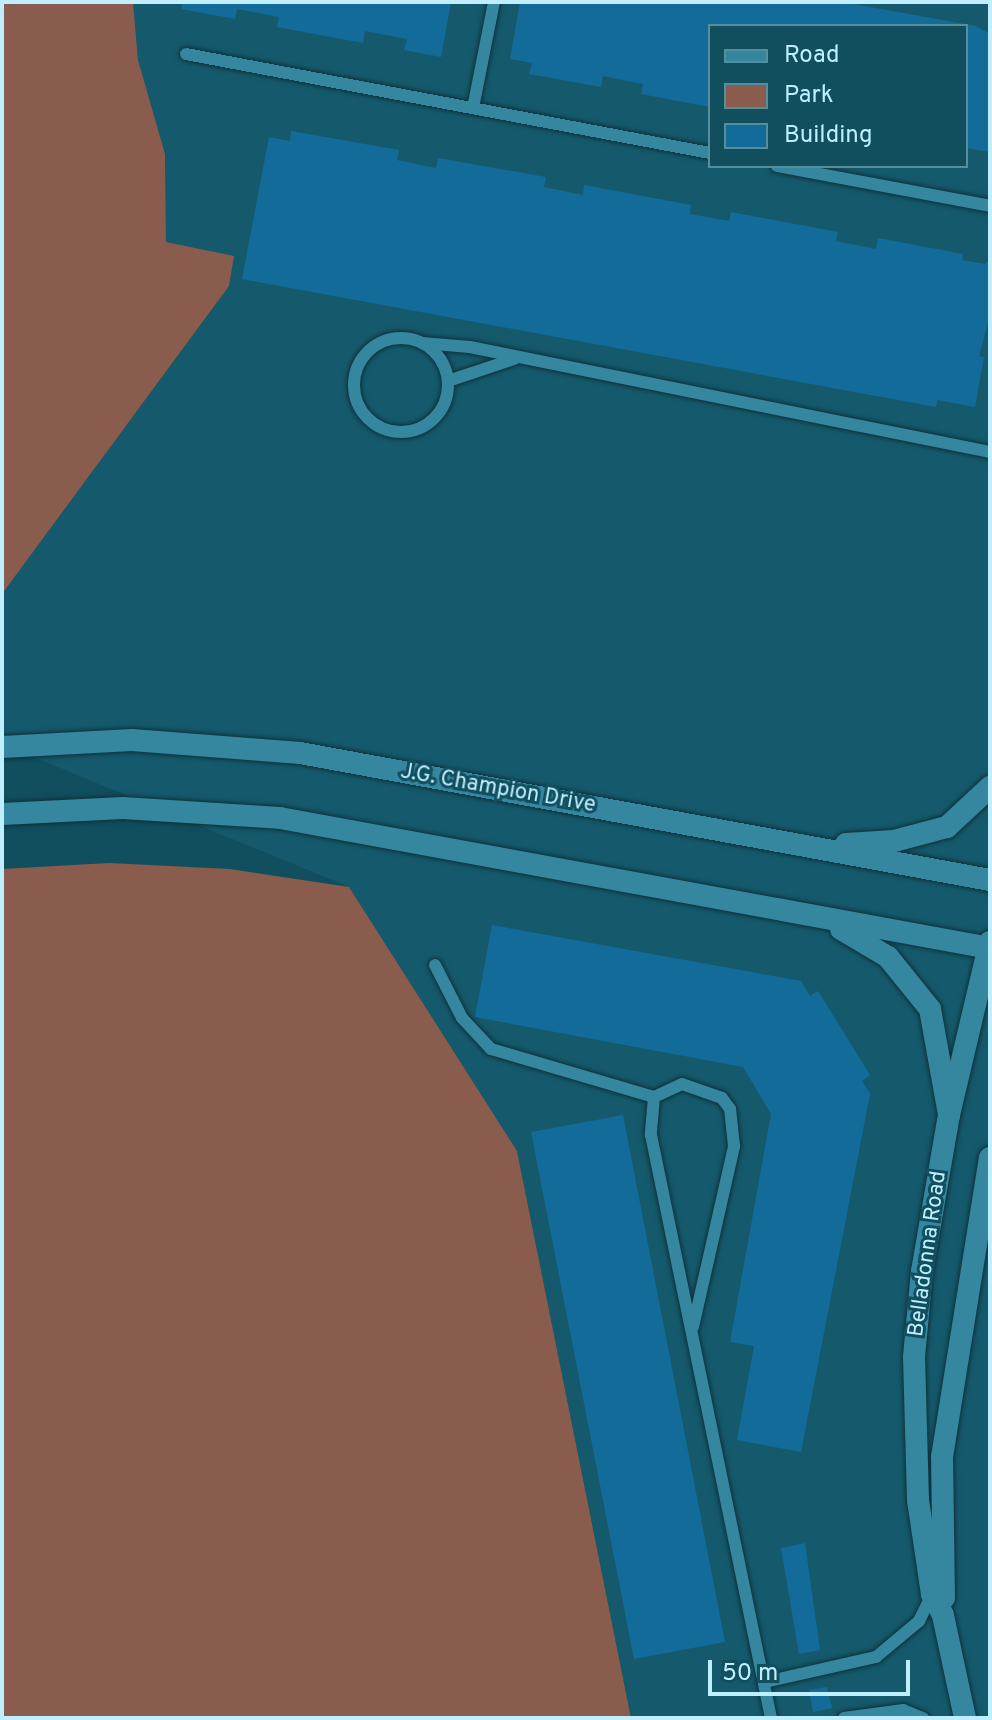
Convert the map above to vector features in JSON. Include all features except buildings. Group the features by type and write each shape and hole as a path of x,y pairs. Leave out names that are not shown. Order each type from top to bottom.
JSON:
{"street":[{"name":"J.G. Champion Drive","path":"2,747 132,740 300,753 990,880"},
{"path":"813,847 921,836 947,827 990,787"},
{"path":"2,814 123,808 280,818 990,946"},
{"path":"798,913 859,936 913,983 930,1009 949,1115"},
{"name":"Belladonna Road","path":"943,1615 932,1594 914,1442 914,1357 922,1271 949,1115 990,946"},
{"name":"Belladonna Road","path":"965,1718 943,1615 942,1457 990,1158"}],"lane":[{"path":"473,108 494,2"},
{"path":"186,54 708,153"},
{"path":"788,168 990,206"},
{"path":"422,343 436,353 448,381 441,410 419,429 389,431 364,415 353,386 363,356 391,339 470,347 514,359 990,452"},
{"path":"448,381 514,359"},
{"path":"435,965 462,1018 491,1049 654,1097 682,1084 704,1088 722,1098 732,1125 734,1146 693,1327"},
{"path":"654,1097 651,1135 693,1327 771,1718"},
{"path":"765,1682 876,1657 919,1621 932,1594"},
{"path":"844,1718 903,1710 923,1718"}],"shaded area":[{"path":"133,2 990,2 990,1718 631,1718 517,1151 349,887 2,744 2,594 229,286 233,256 166,242 165,154 138,60"}],"green space":[{"path":"2,2 133,2 138,60 165,154 166,242 234,256 229,286 2,594"},
{"path":"109,863 230,869 349,887 517,1151 631,1718 2,1718 2,869"}]}
